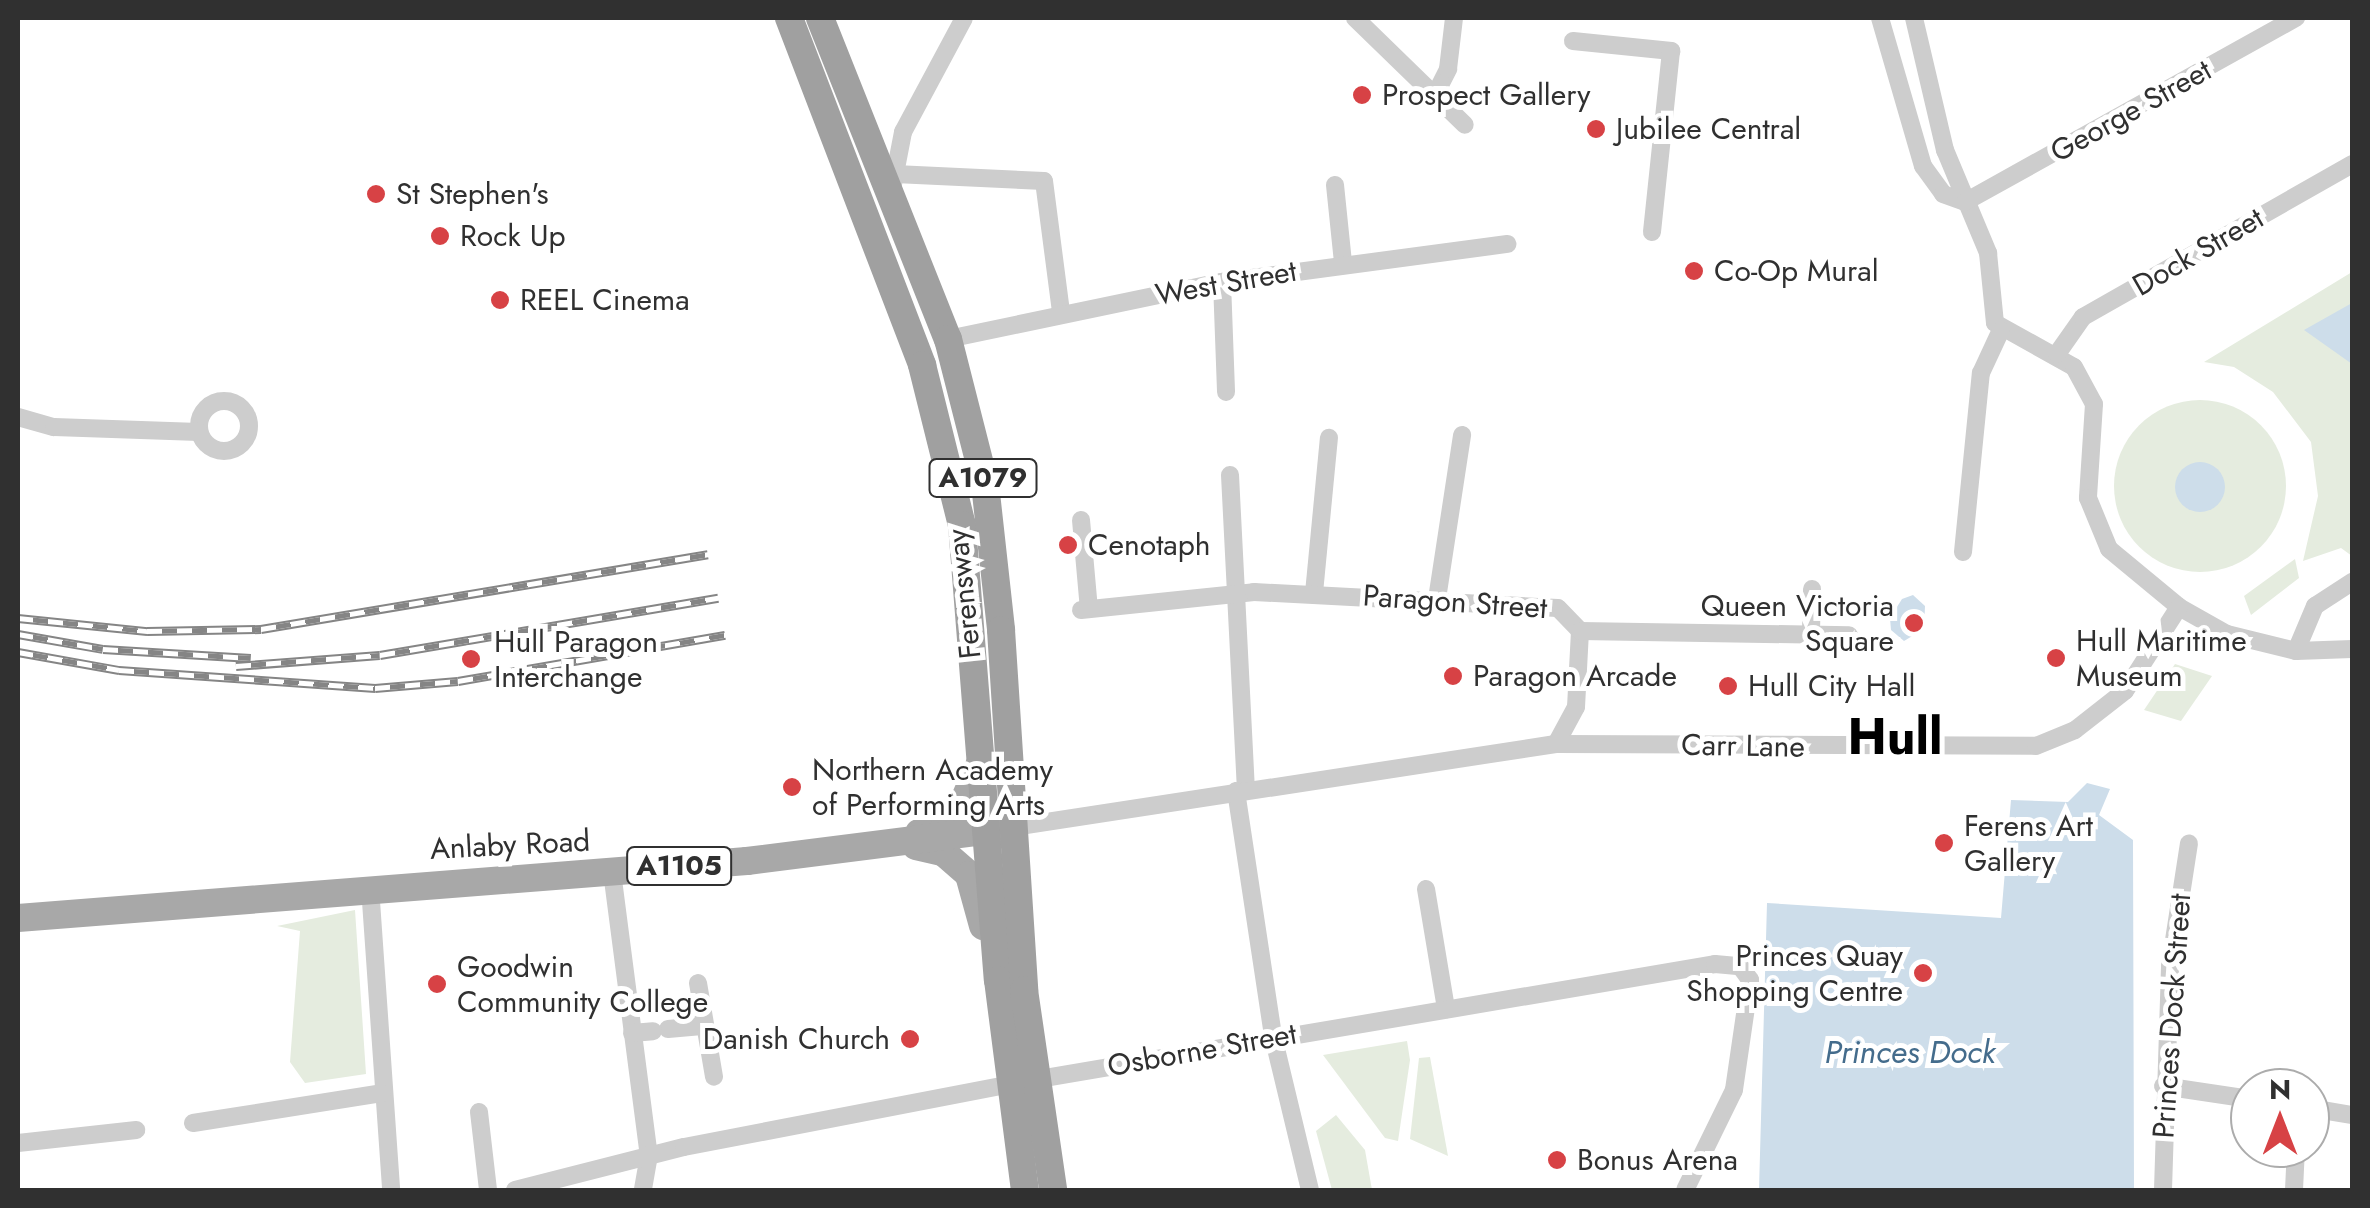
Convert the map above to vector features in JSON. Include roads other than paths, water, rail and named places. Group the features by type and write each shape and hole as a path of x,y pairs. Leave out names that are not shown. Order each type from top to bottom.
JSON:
{"highway":[{"name":"Ferensway","path":"789,18 870,216 940,432 968,570 982,756 1000,829 998,980 1053,1190"},
{"name":"Ferensway","path":"820,18 893,184 948,339 984,484 1000,829 1022,1082 1025,1190"}],"main road":[{"path":"869,848 945,822 974,788 982,756"},
{"name":"Anlaby Road","path":"18,908 72,909 612,872 869,848 1000,829"},
{"path":"903,844 942,852 969,875 998,980"},
{"name":"Anlaby Road","path":"18,918 72,909"}],"street":[{"path":"964,18 903,132 893,184 1044,181 1061,312"},
{"path":"1354,18 1465,125"},
{"path":"1436,93 1448,70 1454,18"},
{"path":"1880,18 1923,166 1943,194 1965,202"},
{"path":"1914,18 1945,150 1988,253 2001,330 1981,373 1964,552"},
{"name":"George Street","path":"1965,202 2296,18"},
{"path":"1573,41 1671,51 1652,232"},
{"name":"Dock Street","path":"2057,354 2083,317 2352,164"},
{"path":"1335,185 1343,264"},
{"name":"West Street","path":"948,339 1061,312 1222,282 1507,244"},
{"path":"1222,282 1226,392"},
{"path":"2001,330 2057,354 2086,384 2095,436 2087,476 2098,533 2123,564 2178,606 2227,634 2296,651 2352,649"},
{"path":"18,417 54,427 200,432"},
{"path":"1436,599 1462,435"},
{"path":"1314,593 1329,438"},
{"path":"1230,475 1241,790 1273,1036 1310,1190"},
{"name":"Paragon Street","path":"1081,520 1085,609 1236,594 1314,593 1558,608 1580,631 1849,634"},
{"path":"2296,651 2315,606 2352,582"},
{"path":"1810,631 1812,589"},
{"name":"Carr Lane","path":"1241,790 1556,744 2036,746 2075,730 2125,691 2178,606"},
{"path":"1556,744 1576,707 1580,631"},
{"name":"Anlaby Road","path":"1000,829 1241,790"},
{"name":"Princes Dock Street","path":"2163,1190 2164,1086 2178,894 2190,842"},
{"path":"612,872 648,1155 644,1190"},
{"path":"370,888 391,1190"},
{"path":"1426,889 1446,1009"},
{"name":"Osborne Street","path":"515,1190 648,1155 1273,1036 1715,964 1740,966 1750,980 1734,1090 1685,1190"},
{"path":"698,983 714,1077"},
{"path":"632,1033 705,1026"},
{"path":"2164,1086 2230,1096"},
{"path":"192,1122 382,1093"},
{"path":"479,1112 488,1190"},
{"path":"18,1142 136,1130"}],"water":[{"path":"2352,303 2352,364 2304,330"},
{"path":"2200,462 2218,469 2225,487 2218,505 2200,512 2182,505 2175,487 2182,469"},
{"path":"1913,595 1925,606 1924,629 1904,641 1891,630 1890,618 1902,599"},
{"name":"Princes Dock","path":"2087,783 2110,789 2099,815 2133,840 2134,1190 1759,1190 1767,903 2001,918 2011,800 2068,802"}],"railway":[{"path":"18,618 147,631 261,629 708,554"},
{"path":"236,666 380,655 718,598"},
{"path":"18,634 103,649 251,658"},
{"path":"18,652 119,670 375,688 458,681 725,635"}],"place":[{"name":"Prospect Gallery","path":"1362,95"},
{"name":"Jubilee Central","path":"1596,129"},
{"name":"St Stephen's","path":"376,194"},
{"name":"Rock Up","path":"440,236"},
{"name":"Co-Op Mural","path":"1694,271"},
{"name":"REEL Cinema","path":"500,300"},
{"name":"Cenotaph","path":"1068,545"},
{"name":"Queen Victoria Square","path":"1914,623"},
{"name":"Hull Maritime Museum","path":"2056,658"},
{"name":"Hull Paragon Interchange","path":"471,659"},
{"name":"Paragon Arcade","path":"1453,676"},
{"name":"Hull City Hall","path":"1728,686"},
{"name":"Northern Academy of Performing Arts","path":"792,787"},
{"name":"Ferens Art Gallery","path":"1944,843"},
{"name":"Princes Quay Shopping Centre","path":"1923,973"},
{"name":"Goodwin Community College","path":"437,984"},
{"name":"Danish Church","path":"910,1039"},
{"name":"Bonus Arena","path":"1557,1160"}],"district":[{"name":"Hull","path":"1895,737"}]}
